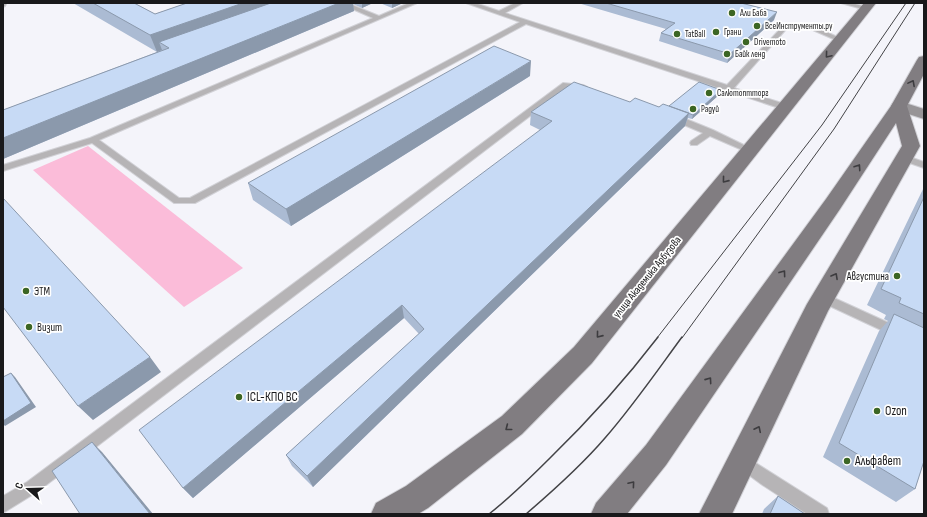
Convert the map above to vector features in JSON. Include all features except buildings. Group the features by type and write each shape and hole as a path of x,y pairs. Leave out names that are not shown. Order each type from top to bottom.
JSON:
{"main road":[{"name":"улица Академика Арбузова","path":"387,514 417,497 512,425 583,356 868,6"},
{"path":"607,514 656,455 829,210 900,106 924,60"},
{"path":"715,514 743,462 803,335 823,298 914,162 900,106"}],"street":[{"path":"900,106 924,114"}],"lane":[{"path":"342,3 379,18"},
{"path":"4,167 93,140 414,3"},
{"path":"469,3 785,107"},
{"path":"500,13 520,3"},
{"path":"844,3 868,6"},
{"path":"93,140 177,201 192,201 526,22"},
{"path":"729,88 786,26"},
{"path":"808,26 840,40"},
{"path":"3,505 32,487 566,85 590,88"},
{"path":"663,113 750,150"},
{"path":"694,143 710,132"},
{"path":"823,298 924,345"},
{"path":"743,462 766,479 821,514"}],"shaded area":[{"path":"88,146 243,268 184,307 33,170"}],"tram line":[{"path":"657,338 822,125 906,3"},
{"path":"682,338 834,129 915,3"},
{"path":"489,514 520,487 579,429 620,384 658,337"},
{"path":"526,514 567,478 605,438 635,401 682,337"}],"place":[{"name":"Али Баба","path":"732,13"},
{"name":"ВсеИнструменты.ру","path":"757,26"},
{"name":"Грани","path":"716,32"},
{"name":"TatBall","path":"677,34"},
{"name":"Drivemoto","path":"746,42"},
{"name":"Байк ленд","path":"727,54"},
{"name":"Салютоптторг","path":"709,93"},
{"name":"Радуй","path":"693,109"},
{"name":"Августина","path":"897,276"},
{"name":"ЭТМ","path":"26,291"},
{"name":"Визит","path":"29,327"},
{"name":"ICL-КПО ВС","path":"239,397"},
{"name":"Ozon","path":"877,411"},
{"name":"Альфавет","path":"847,461"}]}
